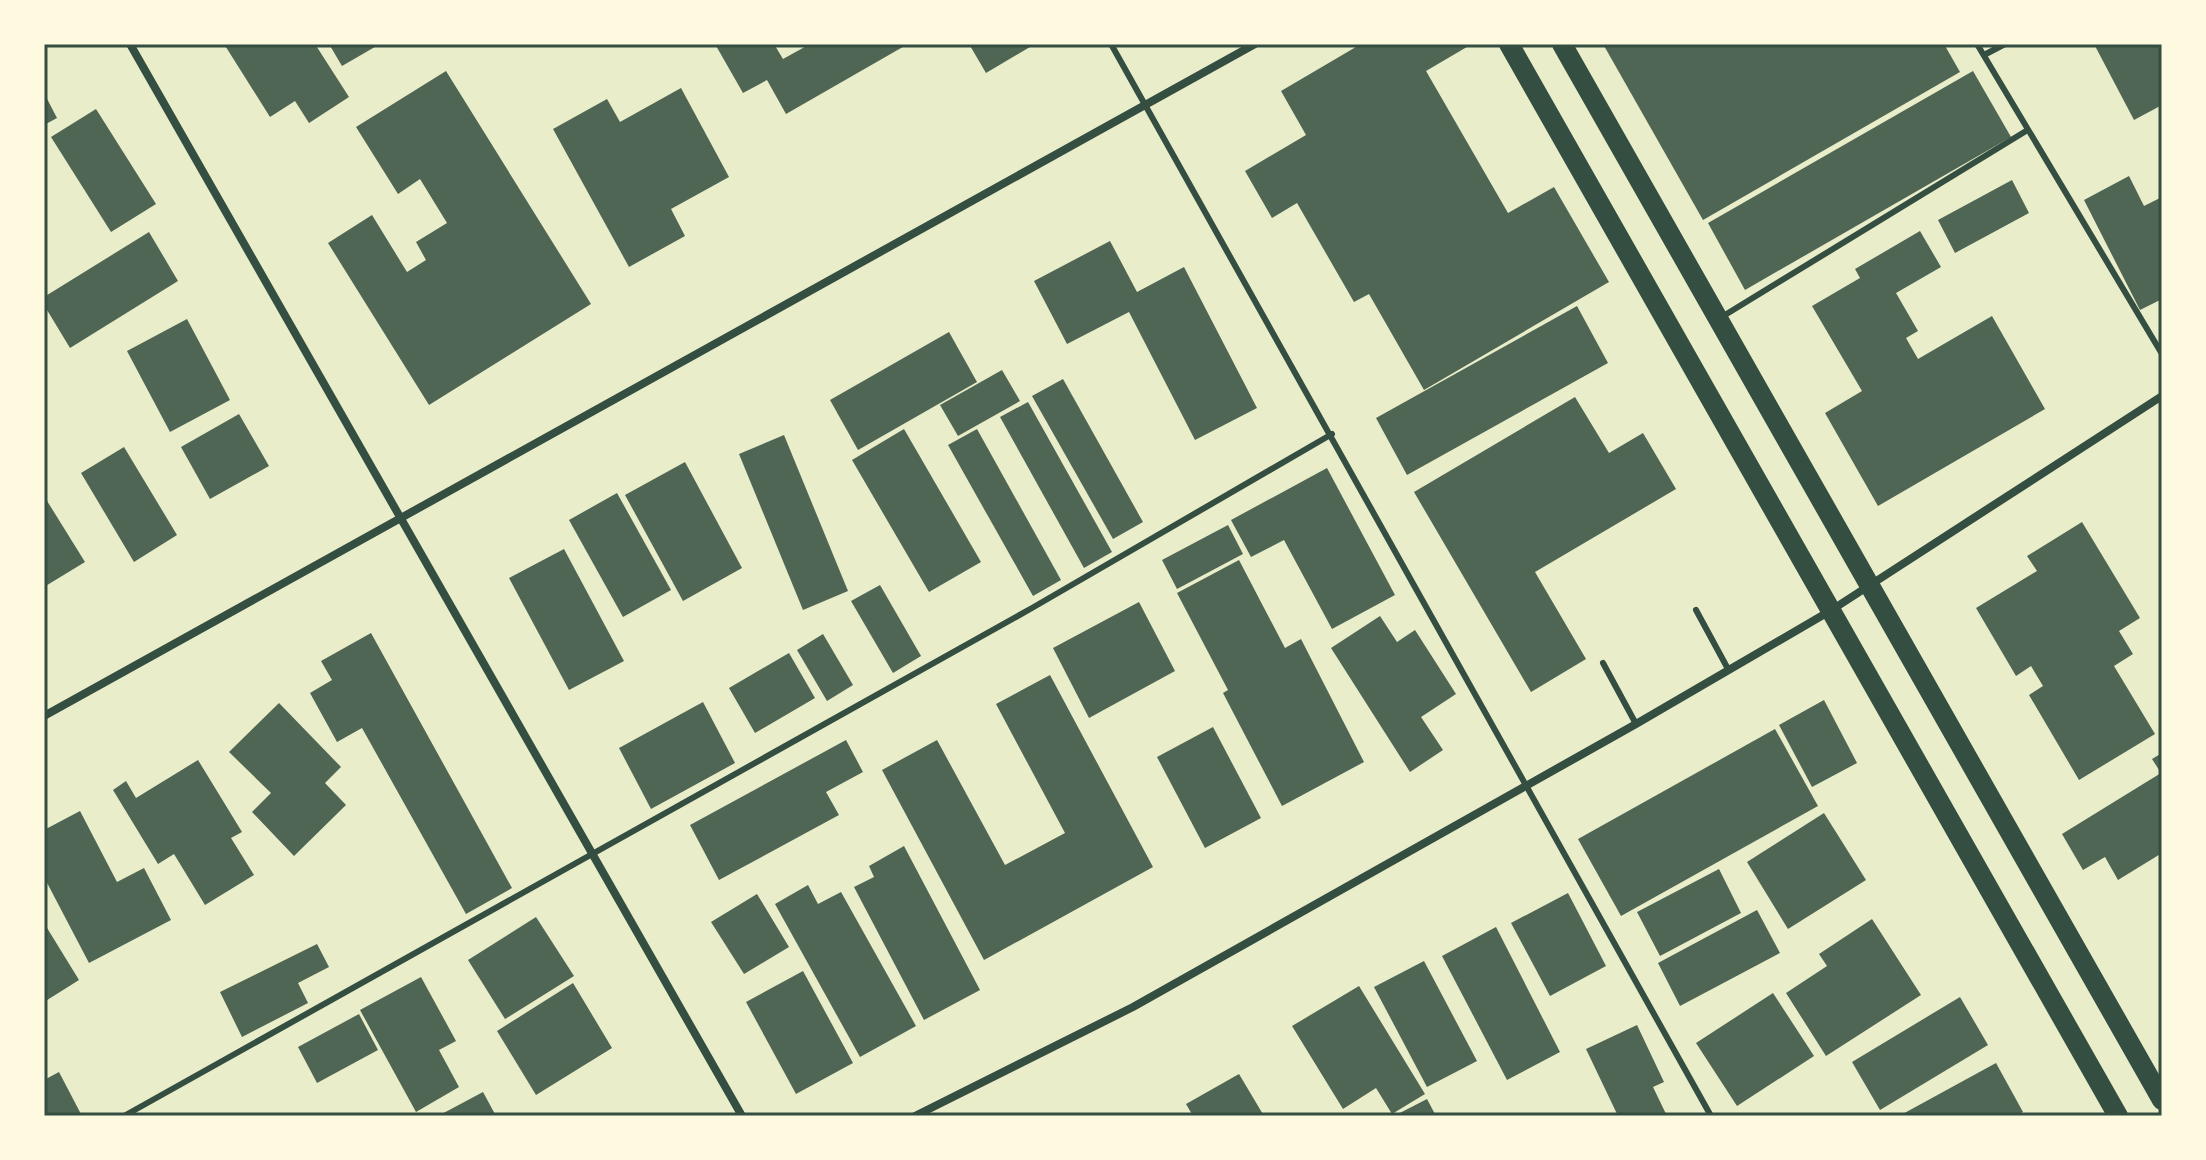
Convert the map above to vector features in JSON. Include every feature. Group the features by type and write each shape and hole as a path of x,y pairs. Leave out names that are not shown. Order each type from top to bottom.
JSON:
{"main road":[{"path":"1509,44 2118,1116"},
{"path":"1562,44 1717,320 1872,583 2162,1100"}],"street":[{"path":"130,44 742,1116"},
{"path":"44,716 1255,44"},
{"path":"915,1116 1133,1007 1636,724 1830,611 2162,396"}],"lane":[{"path":"1111,44 1711,1116"},
{"path":"1977,44 2026,131 2162,354"},
{"path":"1984,55 2005,44"},
{"path":"1717,320 1745,306 2026,131"},
{"path":"124,1116 1032,608 1332,434"},
{"path":"1696,610 1728,669"},
{"path":"1603,663 1636,724"}],"building":[{"path":"224,44 315,44 349,97 309,123 295,101 270,117"},
{"path":"329,44 380,44 342,66"},
{"path":"715,44 774,44 783,59 810,44 908,44 786,114 767,80 743,93"},
{"path":"969,44 1035,44 986,73"},
{"path":"1361,44 1472,44 1426,71 1508,213 1554,187 1609,282 1424,390 1369,294 1354,302 1297,203 1272,218 1245,171 1306,135 1281,91"},
{"path":"1603,44 1944,44 1960,72 1703,220"},
{"path":"2094,44 2157,44 2162,54 2162,105 2134,120"},
{"path":"446,71 591,304 429,405 328,243 372,215 407,272 426,260 416,242 447,223 420,179 398,194 356,127"},
{"path":"1973,71 2011,137 1745,290 1708,223"},
{"path":"681,88 729,177 671,209 685,236 629,267 553,129 607,99 620,122"},
{"path":"44,93 57,118 44,125"},
{"path":"96,109 156,204 111,232 51,137"},
{"path":"2129,176 2144,206 2160,198 2162,201 2162,299 2140,310 2084,200"},
{"path":"2012,180 2029,213 1955,253 1938,220"},
{"path":"1920,231 1941,267 1896,293 1918,331 1906,338 1918,359 1992,316 2045,409 1878,506 1825,413 1862,391 1812,306 1860,278 1855,269"},
{"path":"149,232 178,281 70,348 44,305 44,297"},
{"path":"1110,241 1137,292 1184,267 1257,408 1195,440 1129,312 1067,344 1034,281"},
{"path":"1577,306 1608,363 1407,475 1376,418"},
{"path":"187,319 230,400 170,432 127,351"},
{"path":"949,332 977,382 858,450 830,400"},
{"path":"1002,370 1020,401 958,436 940,405"},
{"path":"1063,379 1143,522 1113,539 1032,396"},
{"path":"1575,397 1609,453 1643,433 1676,489 1535,572 1586,659 1531,692 1414,492"},
{"path":"1028,402 1112,552 1084,568 1000,417"},
{"path":"239,414 269,466 210,499 181,447"},
{"path":"904,429 981,562 929,592 852,460"},
{"path":"977,429 1061,580 1033,596 948,445"},
{"path":"784,435 848,591 803,610 739,454"},
{"path":"124,447 177,535 134,562 81,473"},
{"path":"685,462 742,568 683,601 625,495"},
{"path":"1327,468 1395,595 1332,629 1284,540 1251,557 1231,520"},
{"path":"617,493 671,590 623,617 569,520"},
{"path":"44,496 85,562 44,587"},
{"path":"2082,522 2140,618 2119,631 2133,654 2114,666 2155,734 2079,780 2029,695 2043,686 2031,666 2016,676 1976,608 2037,571 2027,556"},
{"path":"1228,525 1243,554 1177,589 1162,560"},
{"path":"564,549 624,661 569,690 509,578"},
{"path":"1239,560 1285,648 1301,639 1364,762 1282,806 1223,693 1228,690 1177,593"},
{"path":"880,585 921,656 893,673 851,601"},
{"path":"1139,602 1175,671 1089,718 1053,648"},
{"path":"1380,616 1397,642 1415,630 1456,694 1421,717 1443,750 1410,772 1331,648"},
{"path":"371,633 512,888 466,914 362,728 337,742 310,693 332,680 321,661"},
{"path":"823,634 853,685 827,701 797,650"},
{"path":"789,653 815,698 755,733 729,688"},
{"path":"1050,675 1153,867 984,960 882,770 937,740 1005,865 1065,833 996,704"},
{"path":"1824,700 1857,763 1812,787 1779,725"},
{"path":"703,702 735,763 651,809 619,748"},
{"path":"279,703 341,767 325,783 346,805 294,856 252,812 271,793 229,752"},
{"path":"1213,727 1261,818 1205,848 1157,757"},
{"path":"1775,729 1818,806 1621,916 1578,839"},
{"path":"846,740 863,772 826,792 839,815 719,880 690,825"},
{"path":"2162,753 2162,853 2118,880 2105,857 2083,870 2062,834 2161,773 2152,759"},
{"path":"198,760 242,832 231,838 254,875 205,905 174,854 158,864 113,790 126,781 136,798"},
{"path":"80,811 117,882 144,868 171,920 89,963 44,877 44,830"},
{"path":"1824,813 1866,880 1788,929 1747,862"},
{"path":"904,846 980,990 924,1020 854,887 874,877 869,866"},
{"path":"1719,869 1741,913 1660,956 1637,912"},
{"path":"808,885 818,904 841,892 916,1026 860,1057 775,904"},
{"path":"1568,893 1606,966 1550,996 1511,923"},
{"path":"757,894 789,947 744,974 711,922"},
{"path":"1757,910 1780,953 1680,1006 1658,963"},
{"path":"536,917 574,976 505,1019 468,960"},
{"path":"1872,919 1921,995 1826,1056 1786,993 1827,966 1819,954"},
{"path":"44,923 79,980 44,1002"},
{"path":"1496,927 1560,1052 1507,1080 1442,956"},
{"path":"317,944 329,967 298,983 308,1003 242,1037 220,992"},
{"path":"1424,961 1477,1061 1427,1087 1374,987"},
{"path":"803,971 853,1063 796,1094 746,1002"},
{"path":"421,977 456,1041 439,1050 459,1087 416,1112 360,1010"},
{"path":"573,983 612,1048 536,1095 497,1031"},
{"path":"1359,986 1425,1094 1392,1114 1376,1088 1343,1109 1292,1026"},
{"path":"1773,993 1814,1056 1737,1106 1696,1043"},
{"path":"1960,997 1988,1045 1880,1110 1852,1062"},
{"path":"359,1014 378,1050 317,1083 298,1047"},
{"path":"1637,1025 1664,1082 1653,1087 1667,1116 1618,1116 1586,1049"},
{"path":"1996,1063 2023,1112 2015,1116 1899,1116"},
{"path":"59,1072 82,1116 44,1116 44,1080"},
{"path":"1239,1074 1264,1116 1193,1116 1186,1104"},
{"path":"483,1092 496,1116 438,1116"},
{"path":"1427,1099 1436,1116 1394,1116"}]}
